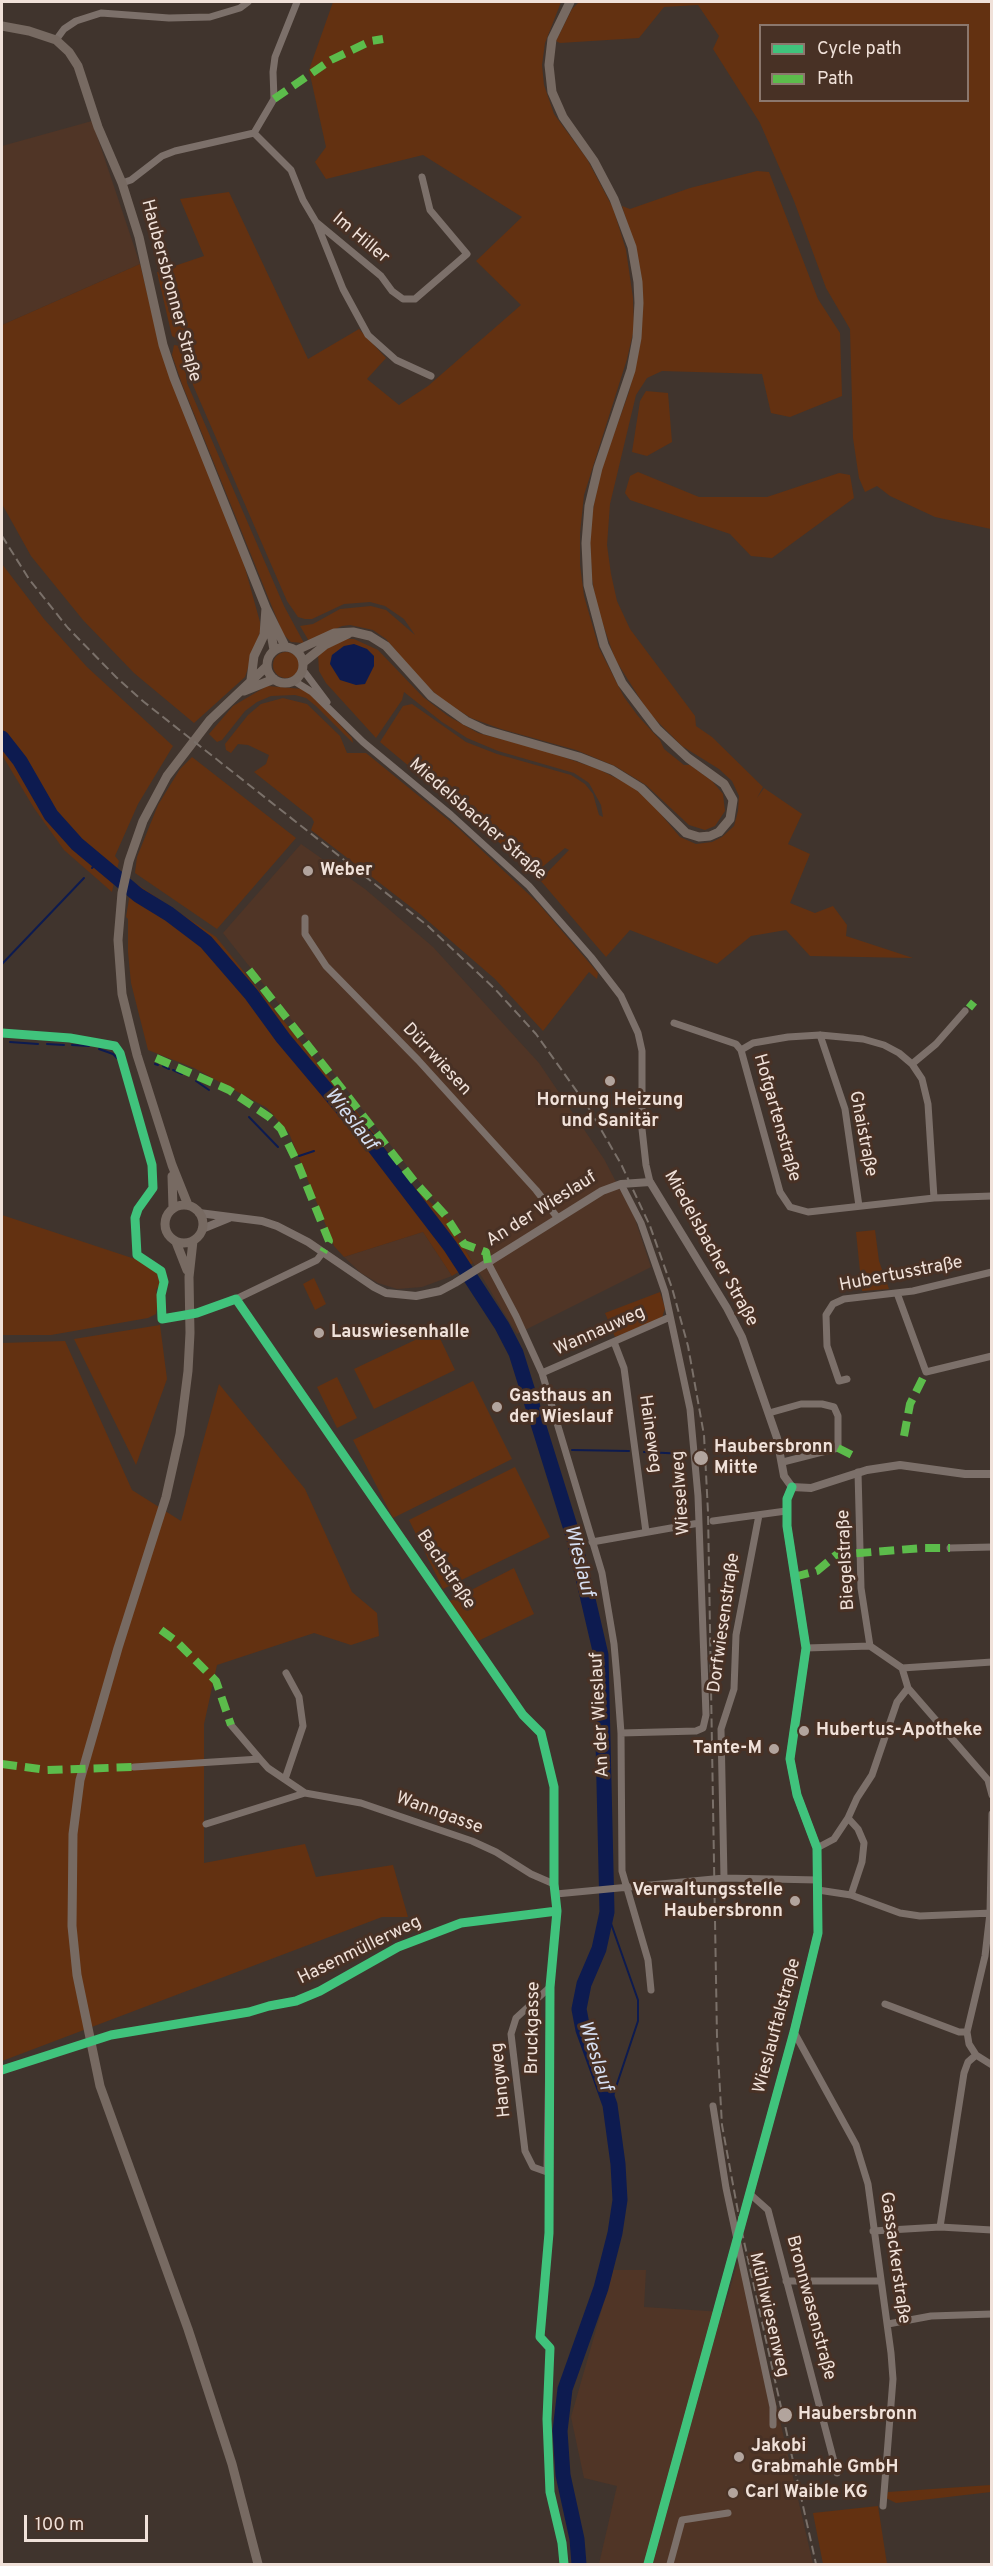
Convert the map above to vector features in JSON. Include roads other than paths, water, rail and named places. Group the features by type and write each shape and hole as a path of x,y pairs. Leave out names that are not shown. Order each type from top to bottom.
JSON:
{"main road":[{"path":"353,632 325,645 303,666 294,681 284,683 274,679 267,666 274,650 285,646 297,650 334,633 353,632 370,636 386,646 431,696 466,721 485,730 579,757 612,771 641,788 686,833 699,837 710,836 725,826 733,810 731,793 717,777 674,745 632,698 604,645 588,585 586,543 589,506 598,468 626,391 635,354 639,303 632,247 606,181 563,117 552,92 549,65 552,39 570,2"},
{"path":"2,26 29,31 56,40"},
{"name":"Haubersbronner Straße","path":"56,40 69,52 78,66 98,127 122,183 139,237 163,345 174,378 266,608"},
{"path":"266,608 285,646"},
{"path":"266,608 274,650"},
{"path":"251,680 254,656 264,635 266,608"},
{"path":"297,650 303,666"},
{"path":"258,2565 232,2464 188,2329 100,2086 77,1975 71,1889 73,1834 80,1780 174,1466 185,1400 190,1333 189,1277 193,1240 202,1228 199,1213 188,1205 172,1165 126,1012 118,965 119,914 129,861 143,821 178,760 210,720 267,666"},
{"path":"242,692 274,679"},
{"path":"172,1165 173,1208 166,1217 165,1228 167,1234 176,1242 189,1277"},
{"path":"173,1208 188,1205"},
{"path":"176,1242 185,1243 193,1240"}],"street":[{"path":"56,40 64,29 76,21 101,13 169,18 210,17 240,8 248,2"},
{"path":"122,183 131,180 162,156 175,151 254,133 274,99 275,57 297,2"},
{"name":"Im Hiller","path":"254,133 291,170 303,200 316,222 381,276 392,291 403,299 415,299 426,292 467,254 430,210 422,177"},
{"path":"316,222 343,289 368,335 396,360 431,376"},
{"path":"303,666 334,711"},
{"path":"294,681 312,692 334,711"},
{"name":"Miedelsbacher Straße","path":"334,711 363,742 460,823 529,886 591,957 621,996 638,1033 642,1050 643,1137 651,1182 742,1337 769,1413 783,1462 784,1476 792,1487"},
{"name":"Dürrwiesen","path":"305,918 305,934 326,966 418,1060 536,1190 557,1217"},
{"path":"912,1064 936,1044 965,1011"},
{"name":"Hofgartenstraße","path":"674,1023 736,1044 741,1050 780,1192 790,1207 808,1212 934,1198 992,1196"},
{"path":"741,1050 753,1043 820,1035 863,1039 884,1045 899,1053 912,1064 922,1079 928,1104 934,1198"},
{"name":"Ghaistraße","path":"820,1035 845,1108 859,1206"},
{"name":"An der Wieslauf","path":"199,1213 262,1221 277,1226 323,1252 360,1279 386,1293 403,1296 430,1294 455,1283 557,1217 602,1191 621,1184 651,1182"},
{"name":"Wieselweg","path":"621,1184 640,1223 665,1292 690,1409 699,1523 706,1703 703,1728 696,1731 621,1733"},
{"path":"202,1228 229,1218"},
{"name":"Bachstraße","path":"323,1252 317,1260 236,1299 523,1715 541,1733 554,1787 554,1884"},
{"name":"An der Wieslauf","path":"484,1266 516,1316 542,1373 602,1573 614,1644 621,1733 622,1871 625,1888"},
{"name":"Hubertusstraße","path":"847,1379 839,1381 829,1355 825,1325 829,1309 844,1299 897,1293 992,1272"},
{"path":"897,1293 926,1372 992,1356"},
{"name":"Wannauweg","path":"542,1373 670,1317"},
{"name":"Haineweg","path":"614,1342 624,1368 646,1532"},
{"path":"769,1413 801,1404 822,1404 834,1407 838,1416 838,1448 783,1462"},
{"path":"792,1487 811,1488 858,1472 900,1465 965,1474 992,1474"},
{"name":"Biegelstraße","path":"858,1472 861,1588 870,1646"},
{"name":"Wieslauftalstraße","path":"648,2565 794,2032 818,1933 817,1848 797,1795 790,1759 806,1648 790,1553 786,1511 787,1499 792,1487"},
{"path":"713,1521 786,1511"},
{"name":"Dorfwiesenstraße","path":"724,1878 721,1729 734,1689 736,1635 759,1515"},
{"path":"592,1542 699,1523"},
{"path":"950,1548 992,1547"},
{"path":"806,1648 870,1646 902,1668 992,1662"},
{"path":"902,1668 908,1688 990,1780 992,1795"},
{"path":"285,1779 303,1726 299,1697 286,1673"},
{"path":"817,1848 834,1839 848,1818 857,1798 872,1775 897,1702 908,1688"},
{"name":"Wanngasse","path":"231,1725 268,1768 305,1792 361,1803 472,1841 496,1852 531,1874 554,1884"},
{"path":"134,1767 260,1759"},
{"name":"Wanngasse","path":"206,1824 305,1792"},
{"path":"992,1814 991,1913 985,1956 967,2032 969,2044 976,2055 992,2065"},
{"path":"848,1818 858,1829 864,1843 862,1862 851,1896"},
{"path":"555,1894 724,1878 818,1880"},
{"name":"Bruckgasse","path":"548,2172 550,1987 557,1911 554,1884"},
{"path":"625,1888 648,1960 651,1990"},
{"path":"818,1890 851,1896 900,1913 920,1916 991,1913"},
{"name":"Hasenmüllerweg","path":"249,2012 296,2001 320,1991 398,1947 460,1923 557,1911"},
{"name":"Hangweg","path":"548,2172 533,2167 525,2151 511,2034 516,2018 550,1987"},
{"path":"885,2004 959,2032 967,2032"},
{"name":"Gassackerstraße","path":"794,2032 856,2145 868,2184 888,2325 892,2379 883,2506"},
{"path":"940,2227 964,2073 968,2062 976,2055"},
{"name":"Mühlwiesenweg","path":"713,2106 737,2243 774,2407 774,2425"},
{"name":"Bronnwasenstraße","path":"750,2194 768,2210 837,2473"},
{"path":"873,2231 940,2227 992,2230"},
{"path":"786,2281 880,2281"},
{"path":"888,2325 930,2316 992,2314"},
{"path":"670,2565 682,2520 728,2513"}],"waterway":[{"name":"Wieslauf","path":"2,738 20,761 51,815 77,844 138,895 169,914 206,942 251,994 283,1038 372,1144 450,1246 502,1326 516,1353 574,1539 601,1655 607,1912 599,1949 584,1984 579,2009 583,2030 610,2105 620,2200 615,2233 601,2288 565,2389 560,2431 563,2475 577,2539 579,2564"},
{"path":"92,868 97,862"},
{"path":"2,964 84,878"},
{"path":"10,1042 38,1044"},
{"path":"47,1044 64,1045"},
{"path":"72,1045 89,1046"},
{"path":"99,1049 117,1058"},
{"path":"163,1066 169,1069"},
{"path":"173,1070 182,1074"},
{"path":"196,1081 209,1090"},
{"path":"249,1117 278,1147"},
{"path":"299,1156 314,1151"},
{"path":"572,1450 629,1451"},
{"path":"644,1452 687,1454"},
{"path":"607,1912 638,2000 638,2021 610,2105"}],"railway":[{"path":"2,536 29,579 68,628 116,677 144,702 428,926 495,989 536,1034 588,1107 621,1164 650,1226 672,1288 688,1346 704,1435 708,1512 717,2037 722,2125 741,2228 816,2564"}],"place":[{"name":"Weber","path":"308,871"},
{"name":"Hornung Heizung und Sanitär","path":"610,1081"},
{"name":"Lauswiesenhalle","path":"319,1333"},
{"name":"Gasthaus an der Wieslauf","path":"497,1407"},
{"name":"Haubersbronn Mitte","path":"701,1458"},
{"name":"Hubertus-Apotheke","path":"804,1731"},
{"name":"Tante-M","path":"774,1749"},
{"name":"Verwaltungsstelle Haubersbronn","path":"795,1901"},
{"name":"Haubersbronn","path":"785,2415"},
{"name":"Jakobi Grabmahle GmbH","path":"739,2457"},
{"name":"Carl Waible KG","path":"733,2493"}]}
